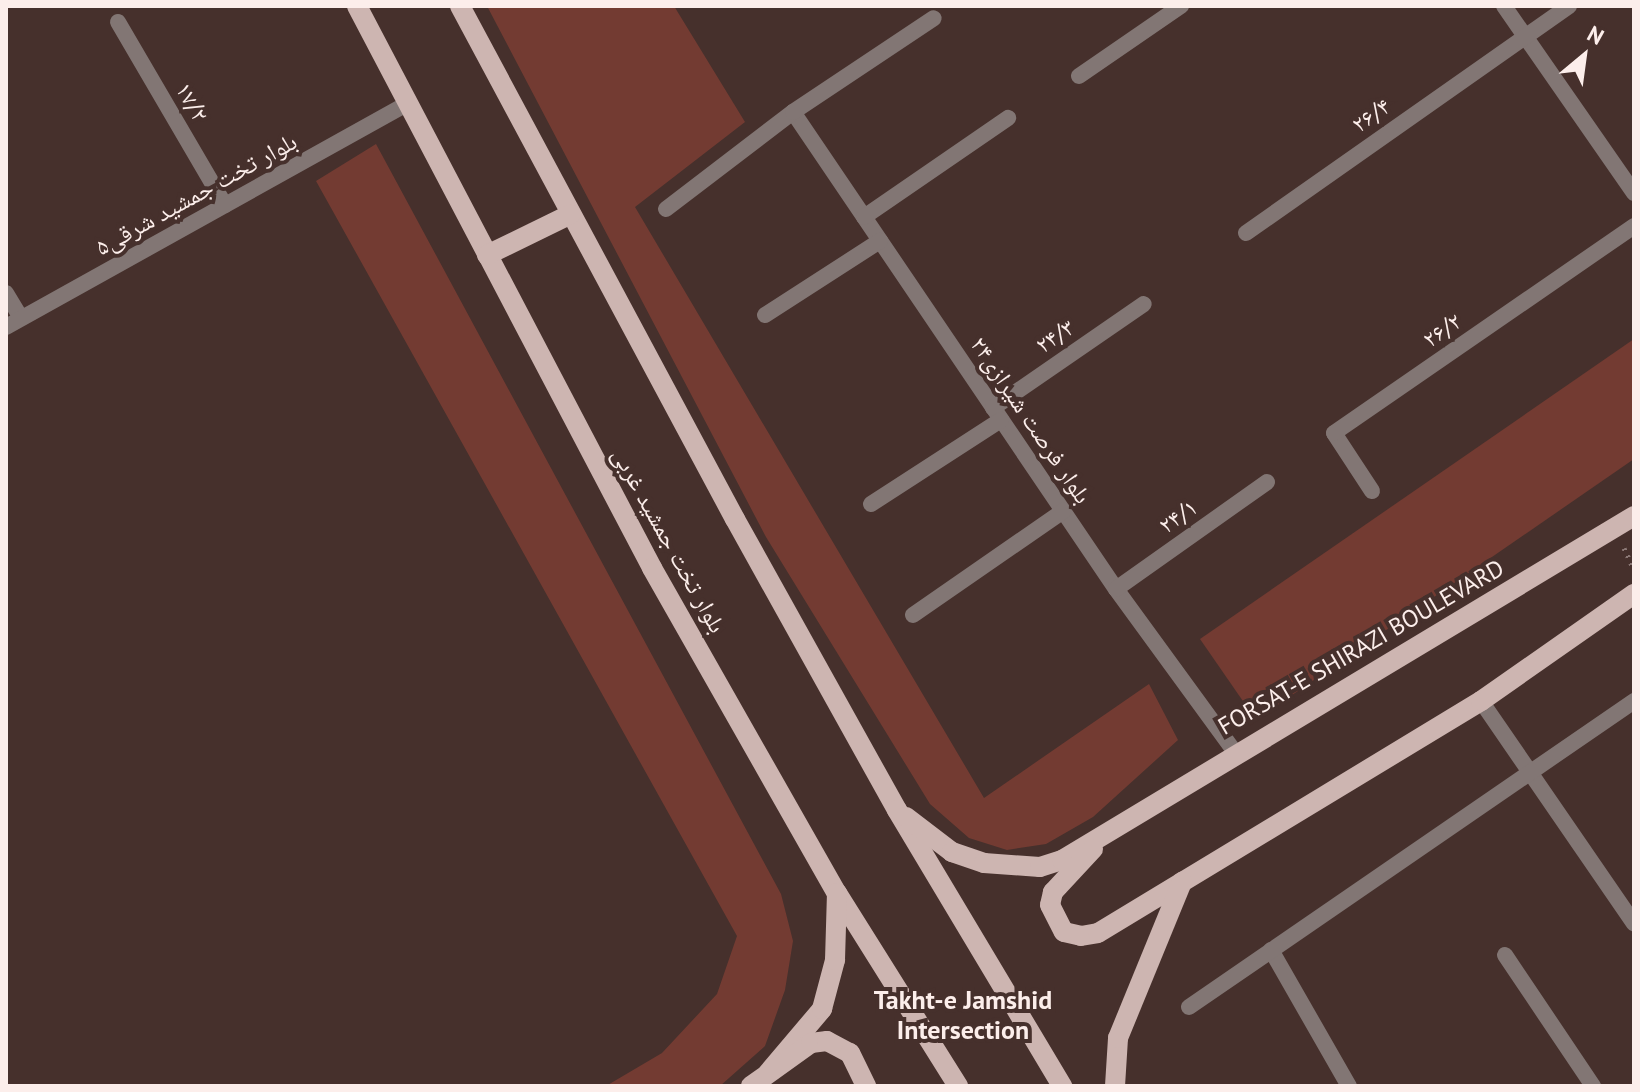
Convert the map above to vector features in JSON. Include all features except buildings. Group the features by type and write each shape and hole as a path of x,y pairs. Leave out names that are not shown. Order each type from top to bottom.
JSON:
{"main road":[{"name":"بلوار تخت جمشید غربی","path":"357,6 652,568 837,893 958,1086"},
{"path":"460,6 897,810 1062,1086"},
{"path":"487,255 571,214"},
{"name":"FORSAT-E SHIRAZI BOULEVARD","path":"1115,826 1234,751 1634,516"},
{"path":"1115,826 1053,892 1054,920 1064,932 1098,933 1481,701 1634,594"},
{"path":"897,810 952,852 1018,866 1062,860 1115,826"},
{"path":"1115,1086 1118,1038 1182,882"},
{"path":"768,1073 822,1009 835,960 837,893"},
{"path":"751,1086 811,1043 827,1041 850,1053 866,1086"}],"street":[{"path":"1079,76 1181,6"},
{"path":"1504,6 1634,193"},
{"name":"۲۶/۴","path":"1246,233 1569,6"},
{"path":"666,209 793,112 934,18"},
{"name":"۱۷/۲","path":"118,22 225,205"},
{"name":"بلوار تخت جمشید شرقی۵","path":"13,323 409,103"},
{"name":"بلوار فرصت شیرازی۲۴","path":"793,112 1116,589 1234,751"},
{"path":"864,217 1008,118"},
{"name":"۲۶/۲","path":"1372,491 1334,433 1634,226"},
{"path":"765,315 880,241"},
{"path":"6,293 13,323"},
{"name":"۲۴/۳","path":"871,504 1144,304"},
{"name":"۲۴/۱","path":"1116,589 1267,482"},
{"path":"913,615 1063,511"},
{"path":"1481,701 1634,924"},
{"path":"1189,1007 1634,701"},
{"path":"1271,950 1349,1086"},
{"path":"1505,955 1593,1086"}],"shaded area":[{"path":"487,6 674,6 745,122 635,207 984,798 1149,684 1178,740 1093,817 1046,844 1007,850 969,838 930,804 766,537"},
{"path":"376,144 781,894 793,941 785,990 765,1046 720,1086 606,1086 662,1053 717,994 737,936 316,181"},
{"path":"1634,339 1634,459 1256,720 1200,639"}],"district":[{"name":"Takht-e Jamshid Intersection","path":"963,1015"}]}
